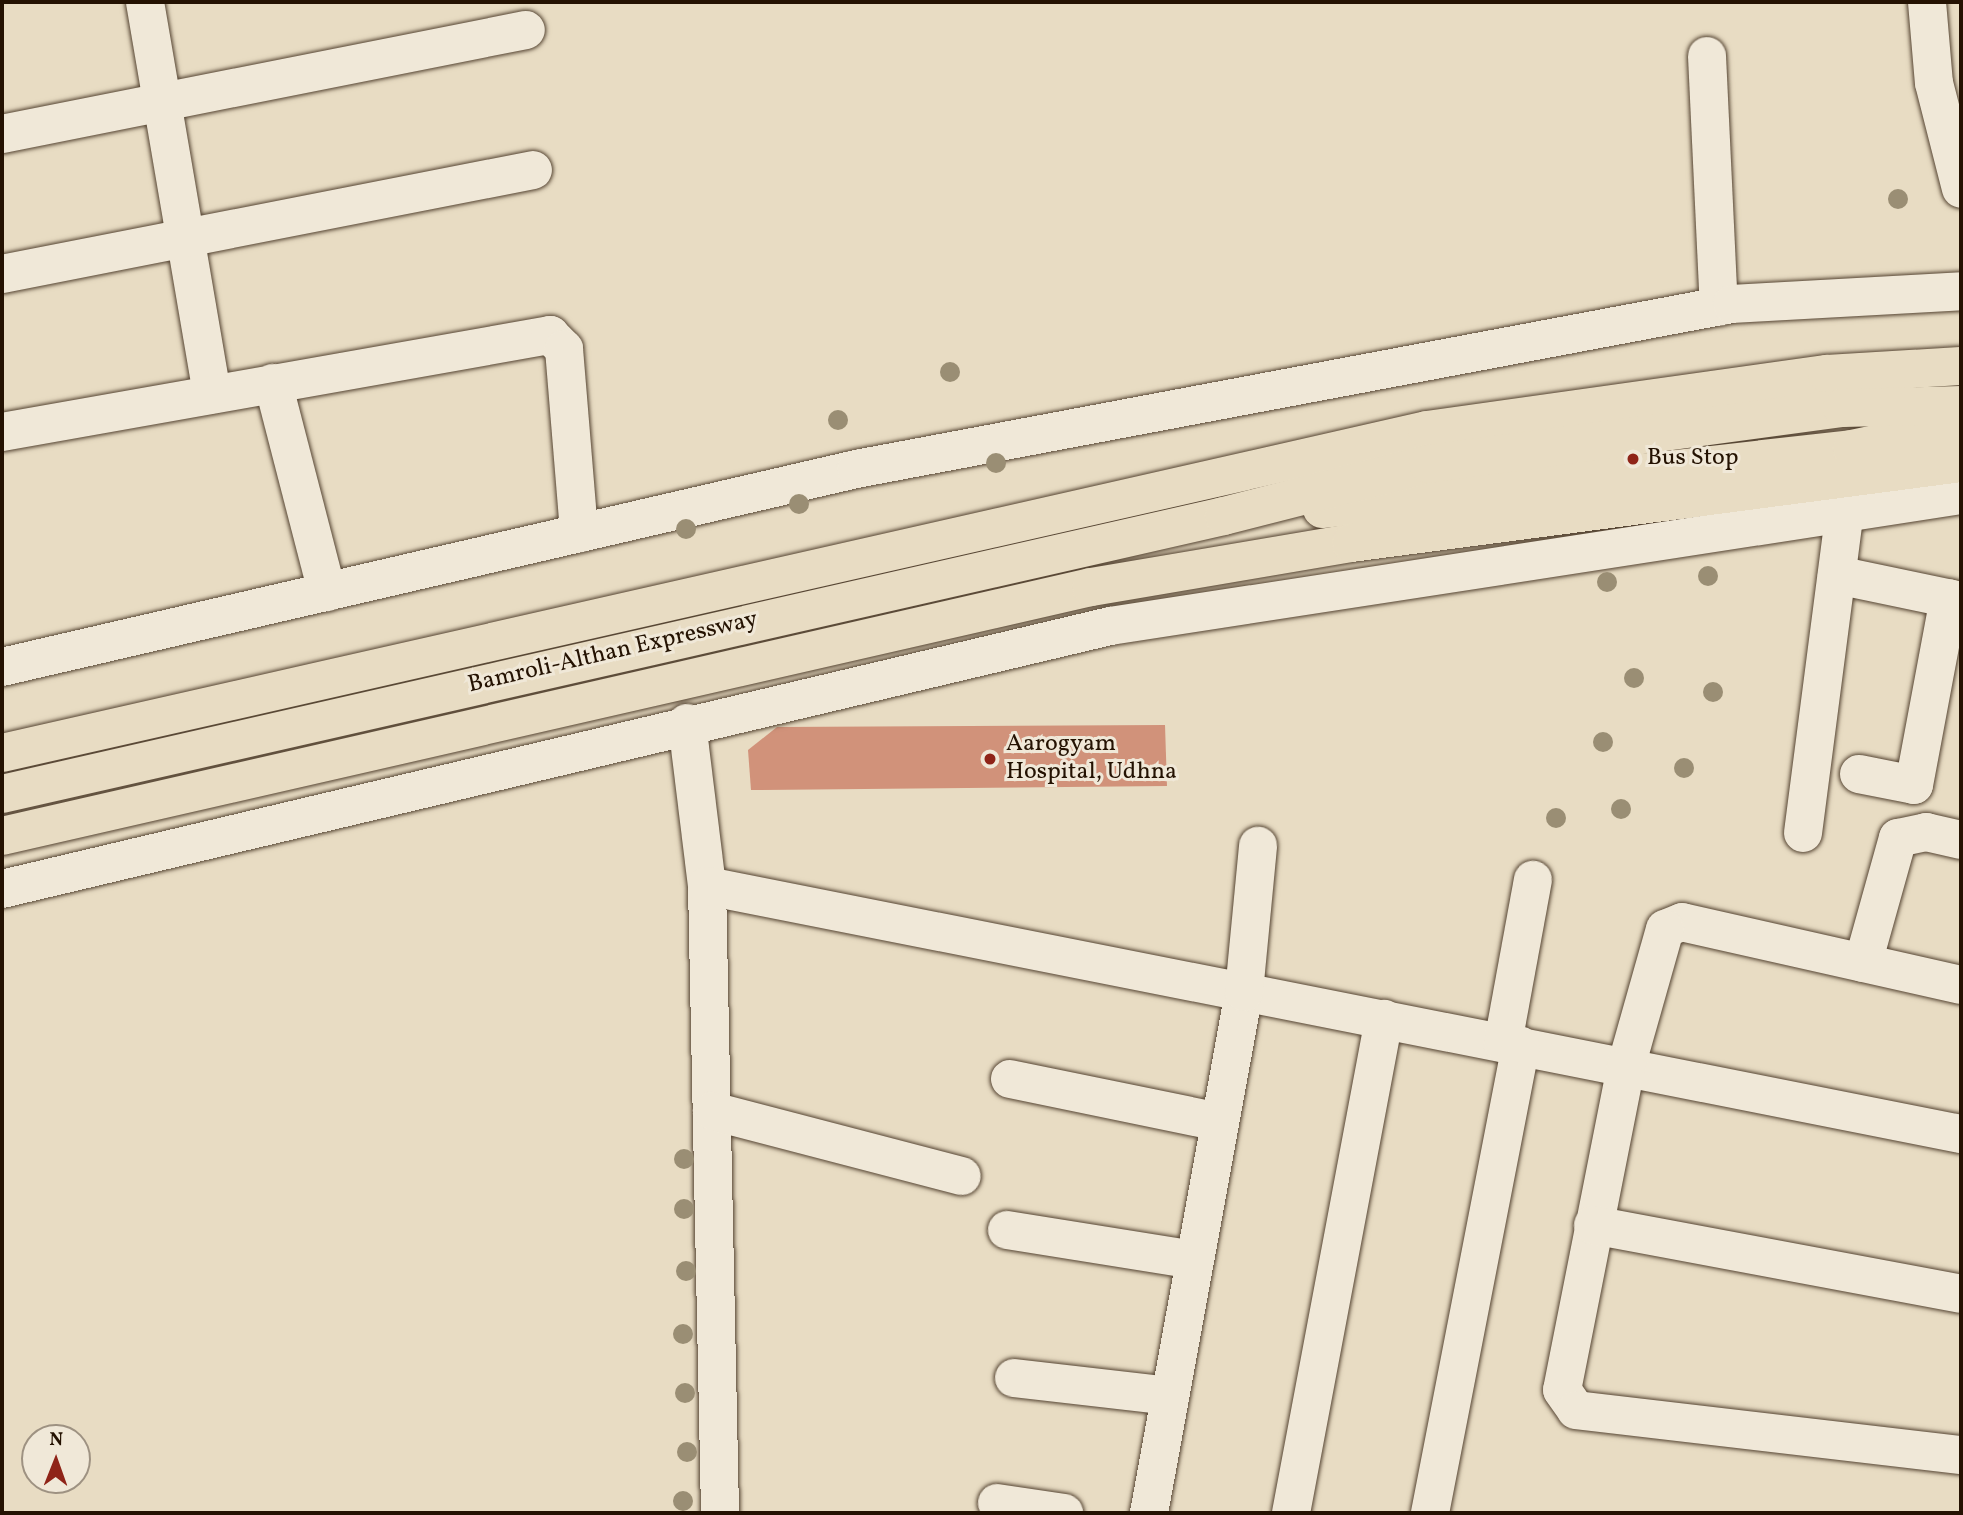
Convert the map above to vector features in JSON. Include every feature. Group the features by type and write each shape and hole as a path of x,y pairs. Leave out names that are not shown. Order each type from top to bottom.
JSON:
{"main road":[{"path":"2,753 1427,430 1827,374 1961,366"},
{"path":"1224,516 1429,464 1842,408 1961,405"},
{"path":"1224,516 1432,501 1852,449 1961,426"},
{"path":"2,836 1091,587 1351,543 1961,463"},
{"name":"Bamroli-Althan Expressway","path":"2,794 1224,516"}],"street":[{"path":"145,2 167,104 212,394"},
{"path":"1927,2 1934,83 1961,189"},
{"path":"2,134 167,104 526,30"},
{"path":"1707,56 1719,307"},
{"path":"2,274 190,240 533,170"},
{"path":"2,667 856,469 1719,307 1961,291"},
{"path":"2,432 550,335 564,349 579,533"},
{"path":"273,383 327,592"},
{"path":"2,889 687,723 1110,626 1845,509 1961,495"},
{"path":"1803,833 1845,509"},
{"path":"1837,575 1955,600 1914,785 1859,774"},
{"path":"687,723 708,886 720,1513"},
{"path":"1863,963 1898,838 1926,832 1961,840"},
{"path":"1149,1513 1244,992 1258,846"},
{"path":"1430,1513 1512,1044 1533,880"},
{"path":"708,886 1961,1134"},
{"path":"1961,985 1672,923 1660,937 1626,1067 1562,1376 1566,1401 1576,1410 1961,1455"},
{"path":"1291,1513 1384,1019"},
{"path":"1010,1079 1220,1122"},
{"path":"712,1111 962,1176"},
{"path":"1593,1225 1961,1294"},
{"path":"1007,1230 1195,1260"},
{"path":"1014,1378 1170,1396"},
{"path":"998,1503 1063,1513"}],"building":[{"path":"1165,725 1167,786 751,790 748,750 777,727"}],"place":[{"name":"Bus Stop","path":"1633,459"},
{"name":"Aarogyam Hospital, Udhna","path":"990,759"}]}
